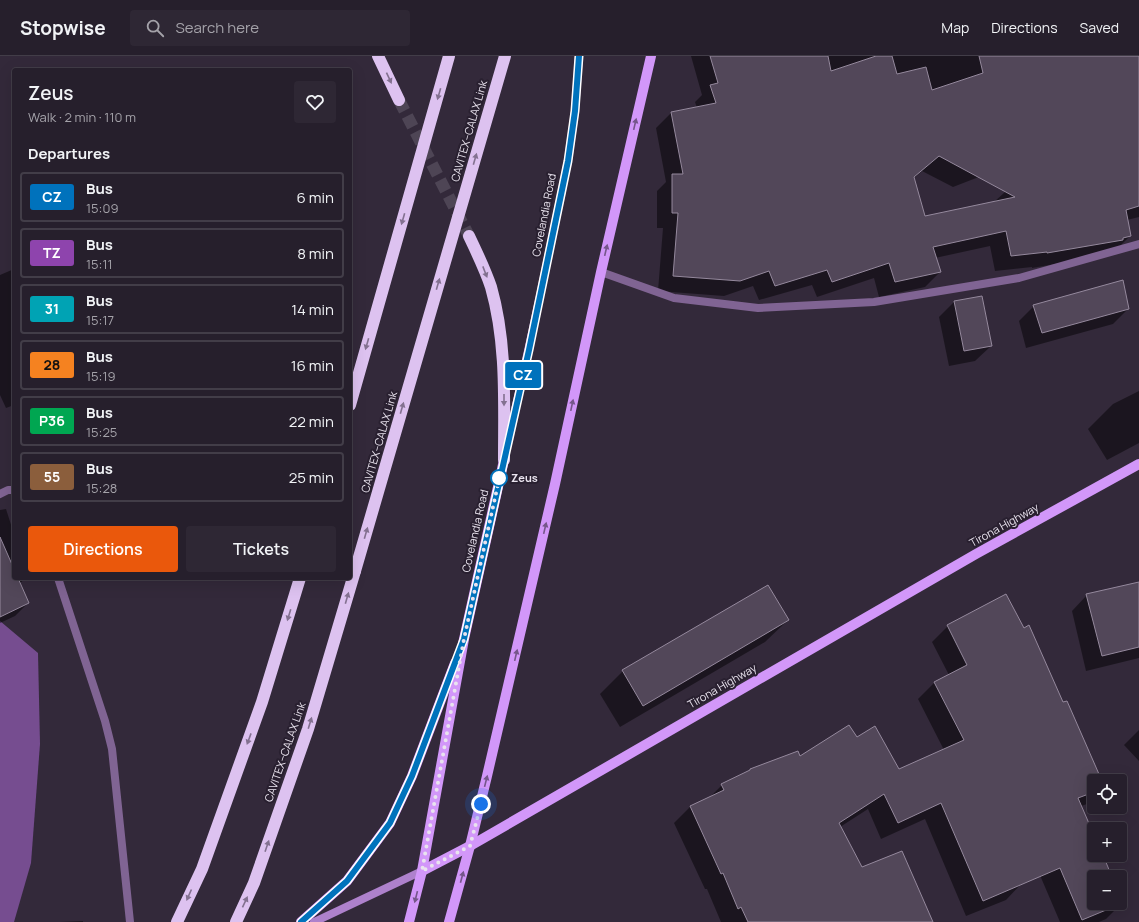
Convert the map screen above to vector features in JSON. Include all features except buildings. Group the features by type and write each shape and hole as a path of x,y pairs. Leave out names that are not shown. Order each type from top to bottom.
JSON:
{"highway":[{"path":"378,56 399,100"},
{"path":"352,398 449,56"},
{"name":"CAVITEX–CALAX Link","path":"236,922 254,883 308,729 505,56"},
{"path":"469,236 486,275 497,314 504,368 504,460"},
{"path":"177,922 202,869 262,702 299,580"}],"main road":[{"name":"Covelandia Road","path":"409,922 422,871 464,639 527,357 568,161 575,111 579,56"},
{"path":"450,922 470,846 556,484 601,272 651,56"},
{"name":"Tirona Highway","path":"314,922 422,871 470,846 949,570 1139,464"},
{"path":"301,922 347,881 390,823 412,776 464,639"}],"street":[{"path":"601,272 674,298 758,308 874,302 1019,278 1139,244"},
{"path":"0,494 8,490 12,490"},
{"path":"59,580 105,721 112,749 130,922"}],"shaded area":[{"path":"0,621 38,653 40,744 31,863 14,922 0,922"}],"tunnel":[{"path":"399,100 469,236"}],"bus line":[{"name":"CZ","path":"301,922 347,881 390,823 412,776 464,639 529,350 568,161 575,111 579,56"}],"place":[{"name":"Zeus","path":"499,478"}],"route":[{"path":"481,804 470,846 422,871 464,639 500,475 499,478"}]}
